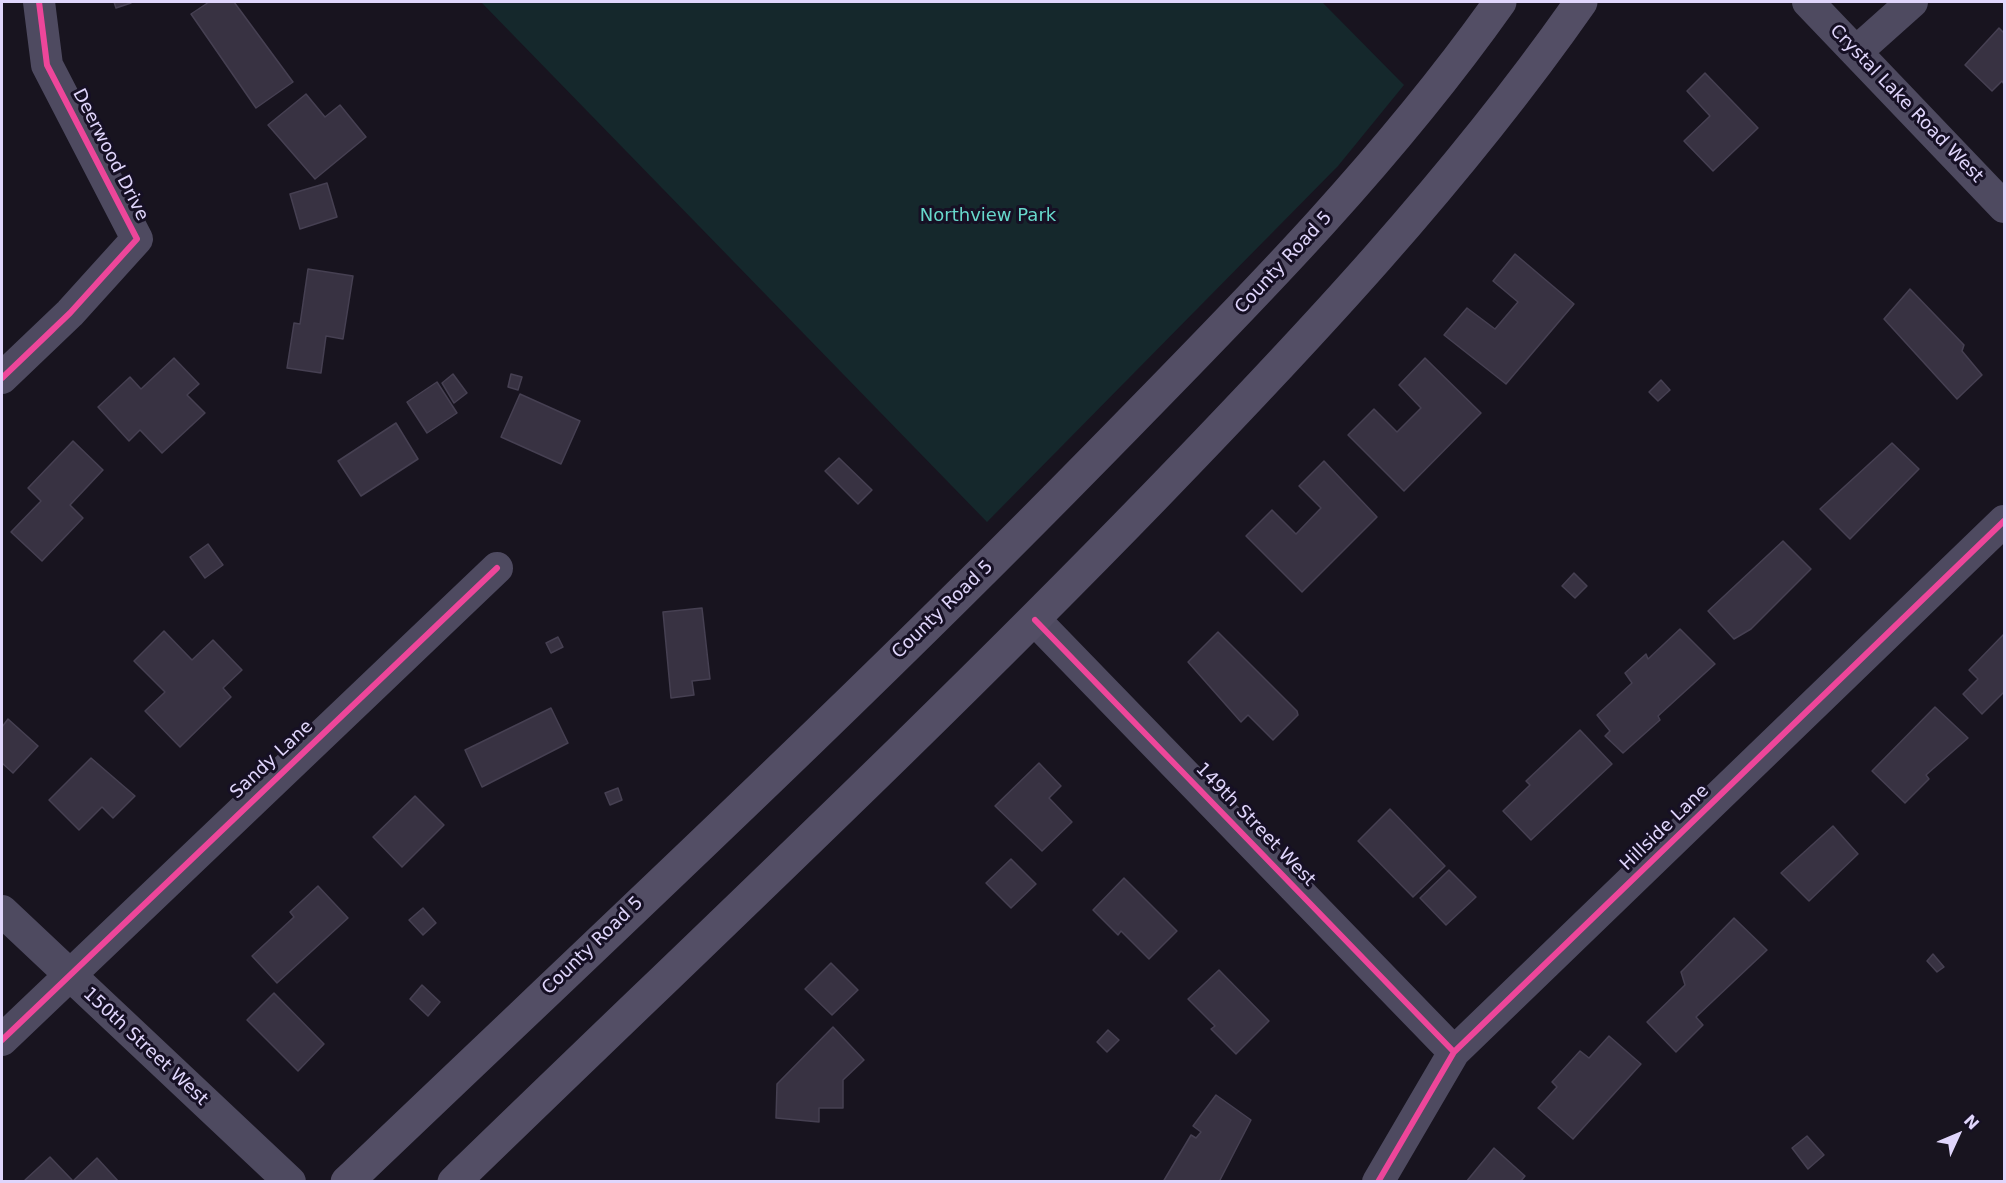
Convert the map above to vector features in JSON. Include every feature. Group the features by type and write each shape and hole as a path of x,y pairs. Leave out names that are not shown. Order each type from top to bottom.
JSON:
{"main road":[{"name":"County Road 5","path":"347,1182 986,569 1215,336 1314,233 1405,125 1500,2"},
{"path":"454,1182 1035,620 1267,380 1463,157 1550,46 1581,2"}],"street":[{"name":"Deerwood Drive","path":"2,378 70,313 137,239 47,65 39,2"},
{"name":"Crystal Lake Road West","path":"1808,2 2004,207"},
{"path":"1856,52 1912,2"},
{"name":"Hillside Lane","path":"1378,1182 1454,1052 2004,521"},
{"name":"Sandy Lane","path":"2,1040 497,568"},
{"name":"149th Street West","path":"1035,620 1454,1052"},
{"name":"150th Street West","path":"2,911 290,1182"}],"green space":[{"name":"Northview Park","path":"481,2 1322,2 1404,85 1338,166 987,522"}],"building":[{"path":"114,2 130,2 131,3 116,8"},
{"path":"209,2 234,2 293,82 256,108 191,14"},
{"path":"1999,28 2004,33 2004,84 2002,81 1992,91 1965,65"},
{"path":"1705,73 1758,128 1713,171 1684,141 1710,116 1687,91"},
{"path":"306,94 325,117 340,105 366,137 315,179 268,125"},
{"path":"327,183 337,217 300,229 290,194"},
{"path":"1515,254 1574,304 1506,384 1444,335 1467,308 1495,329 1518,302 1493,281"},
{"path":"308,269 353,276 343,339 326,336 321,373 287,368 294,323 300,324"},
{"path":"1910,289 1964,345 1962,351 1982,375 1957,399 1884,319"},
{"path":"174,358 199,384 187,395 205,413 162,453 140,430 129,441 98,407 130,377 141,389"},
{"path":"1425,358 1481,413 1404,491 1348,435 1374,409 1397,432 1421,408 1399,385"},
{"path":"453,374 467,393 454,403 442,383"},
{"path":"511,374 522,377 518,390 508,387"},
{"path":"1661,380 1670,390 1658,401 1649,392"},
{"path":"437,382 457,413 427,433 407,402"},
{"path":"520,394 580,421 561,464 501,437"},
{"path":"396,423 418,459 361,496 338,461"},
{"path":"73,441 103,470 70,505 83,518 42,561 11,532 41,501 28,488"},
{"path":"1892,443 1919,469 1850,539 1820,509"},
{"path":"839,458 872,490 858,504 825,471"},
{"path":"1324,461 1377,517 1302,592 1246,536 1272,510 1296,534 1321,508 1299,486"},
{"path":"1783,541 1811,569 1751,629 1734,639 1708,611"},
{"path":"208,544 223,565 205,578 190,557"},
{"path":"1574,573 1587,586 1575,598 1562,586"},
{"path":"702,608 710,679 692,681 694,695 671,698 663,612"},
{"path":"1680,629 1715,664 1658,716 1660,720 1623,753 1605,736 1610,731 1597,715 1632,683 1625,673 1646,654 1648,659"},
{"path":"164,631 192,660 213,640 242,670 223,688 231,697 180,747 145,711 165,692 134,661"},
{"path":"1218,632 1297,711 1298,715 1273,740 1248,715 1241,722 1188,662"},
{"path":"2004,634 2004,692 1982,714 1963,694 1978,679 1969,670"},
{"path":"558,637 563,647 551,653 546,643"},
{"path":"1935,707 1968,738 1926,775 1929,779 1905,803 1872,771"},
{"path":"551,708 568,743 482,787 465,750"},
{"path":"8,719 38,746 13,773 2,763 2,727"},
{"path":"1580,730 1612,764 1531,840 1503,811 1530,785 1526,781"},
{"path":"91,758 135,796 113,818 102,807 79,830 49,800"},
{"path":"1039,763 1061,786 1049,798 1072,822 1042,851 995,806"},
{"path":"618,788 622,800 610,805 605,793"},
{"path":"415,796 444,825 402,867 373,837"},
{"path":"1390,809 1445,866 1413,897 1358,841"},
{"path":"1833,826 1858,854 1809,901 1781,873"},
{"path":"1011,859 1036,884 1011,908 986,883"},
{"path":"1449,870 1476,897 1446,925 1420,898"},
{"path":"1124,878 1177,931 1149,959 1121,931 1118,935 1093,910"},
{"path":"318,886 348,918 277,983 252,956 294,917 290,912"},
{"path":"423,908 436,923 423,935 409,920"},
{"path":"1734,918 1767,950 1696,1017 1703,1025 1676,1052 1647,1022 1685,985 1681,972"},
{"path":"1933,954 1944,967 1937,972 1927,961"},
{"path":"831,963 858,990 832,1015 805,989"},
{"path":"1219,970 1269,1021 1236,1054 1211,1029 1215,1026 1188,999"},
{"path":"422,985 440,1002 428,1016 410,999"},
{"path":"274,993 324,1044 298,1071 247,1020"},
{"path":"833,1027 864,1060 843,1080 843,1108 819,1108 819,1122 776,1118 777,1084"},
{"path":"1108,1030 1119,1040 1107,1052 1097,1042"},
{"path":"1609,1036 1641,1064 1573,1139 1538,1108 1557,1087 1552,1082 1580,1051 1589,1058"},
{"path":"1216,1095 1251,1120 1219,1182 1163,1182 1191,1135 1196,1138 1201,1132 1193,1126"},
{"path":"1807,1136 1824,1155 1808,1169 1792,1148"},
{"path":"1494,1148 1525,1176 1520,1182 1466,1182"},
{"path":"50,1157 73,1181 97,1158 119,1182 26,1182 25,1180"}],"cycle path":[{"path":"2,378 70,313 137,239 47,65 39,2"},
{"path":"1378,1182 1454,1052 2004,521"},
{"path":"2,1040 497,568"},
{"path":"1035,620 1454,1052"}]}
